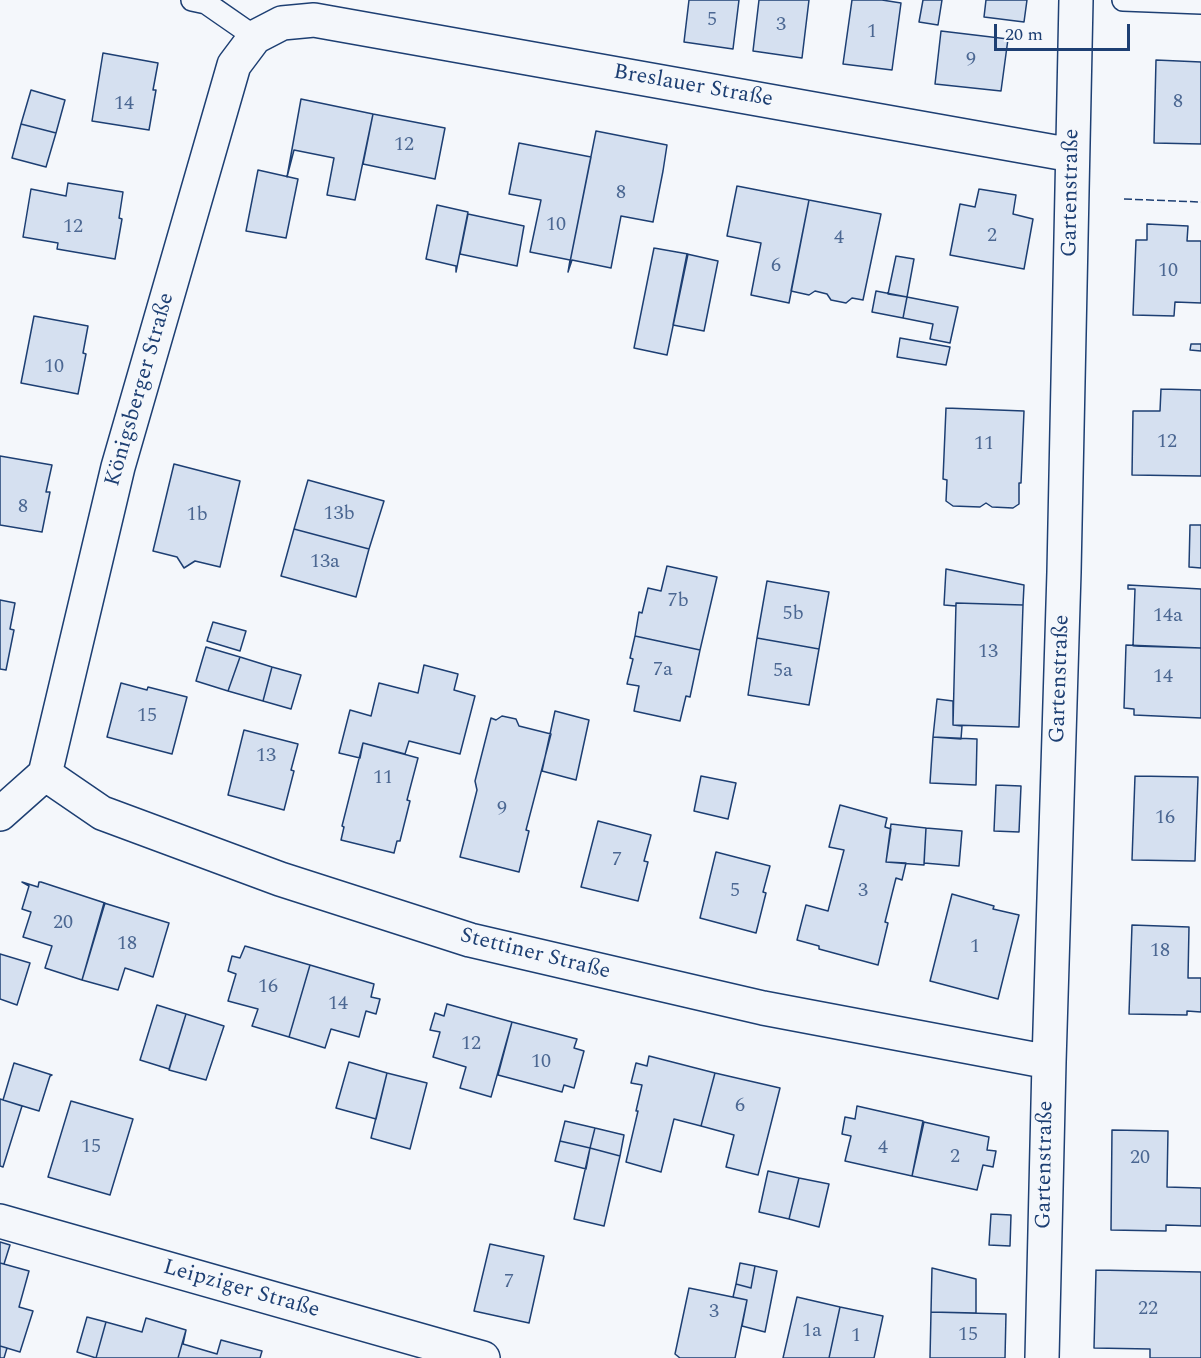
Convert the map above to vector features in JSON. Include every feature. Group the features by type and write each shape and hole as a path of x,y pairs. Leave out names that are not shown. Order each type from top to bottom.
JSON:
{"street":[{"name":"Gartenstraße","path":"1042,1358 1064,583 1076,0"},
{"name":"Königsberger Straße","path":"45,774 118,467 234,65 255,37 282,23 316,10"},
{"name":"Breslauer Straße","path":"316,10 1072,155"},
{"path":"0,814 45,774"},
{"name":"Stettiner Straße","path":"45,774 102,813 280,879 470,940 763,1008 1049,1062"},
{"name":"Leipziger Straße","path":"0,1221 483,1358"}],"lane":[{"path":"192,0 206,3 255,37"},
{"path":"1123,0 1201,3"}],"building":[{"path":"689,0 739,0 733,49 684,42"},
{"path":"759,0 809,0 802,58 753,51"},
{"path":"852,0 882,0 901,3 892,70 843,64"},
{"path":"923,0 942,0 938,25 919,22"},
{"path":"986,0 1027,0 1024,22 984,17"},
{"path":"941,31 1008,39 1001,91 935,84"},
{"path":"103,53 158,63 149,130 92,121"},
{"path":"1156,60 1201,62 1201,144 1154,143"},
{"path":"31,90 65,100 56,133 21,124"},
{"path":"301,99 373,114 355,200 327,195 334,158 294,150 287,177"},
{"path":"373,114 445,128 435,179 363,164"},
{"path":"21,124 56,133 46,167 12,158"},
{"path":"596,131 667,145 653,222 621,216 611,268 572,260 568,272"},
{"path":"519,143 591,157 568,272 570,260 530,252 541,200 509,194"},
{"path":"258,170 298,179 286,238 246,231"},
{"path":"68,183 123,192 119,218 122,219 115,259 57,249 58,243 23,237 31,189 66,196"},
{"path":"737,186 809,200 789,303 751,295 761,243 727,236"},
{"path":"979,189 1016,195 1013,214 1033,219 1024,269 950,255 960,204 975,207"},
{"path":"809,200 881,214 863,300 852,298 846,303 831,300 827,294 815,291 809,295 791,291"},
{"path":"437,205 468,212 456,272 456,266 426,259"},
{"path":"468,214 524,226 517,266 460,254"},
{"path":"1147,224 1188,226 1187,241 1201,241 1201,303 1175,302 1174,316 1133,315 1136,240 1147,240"},
{"path":"654,248 688,254 667,355 634,348"},
{"path":"687,254 718,261 704,331 673,325"},
{"path":"896,256 914,259 907,297 888,294"},
{"path":"876,291 907,297 903,318 872,312"},
{"path":"907,297 958,307 950,343 930,339 933,324 903,318"},
{"path":"34,316 88,326 83,353 86,354 78,394 21,383"},
{"path":"900,338 950,347 946,365 897,357"},
{"path":"1191,344 1201,344 1201,351 1190,350"},
{"path":"1161,389 1201,390 1201,476 1132,475 1133,411 1160,411"},
{"path":"946,408 1024,411 1019,504 1013,508 992,507 986,503 980,507 953,506 946,501 947,480 943,479"},
{"path":"0,456 52,465 46,492 50,492 42,532 0,525"},
{"path":"174,464 240,481 220,567 195,561 184,568 177,557 153,551"},
{"path":"308,480 384,501 369,549 294,529"},
{"path":"1190,525 1201,525 1201,568 1189,567"},
{"path":"294,529 369,549 356,597 281,576"},
{"path":"667,566 717,577 700,650 635,636 639,612 642,613 648,588 661,591"},
{"path":"946,569 1024,585 1023,605 956,603 956,606 944,605"},
{"path":"767,581 829,592 819,649 757,638"},
{"path":"1128,585 1201,589 1201,648 1133,646 1135,589 1128,589"},
{"path":"0,600 15,603 10,629 14,630 6,670 0,669"},
{"path":"956,603 1023,605 1019,727 953,725"},
{"path":"213,622 246,631 240,651 207,641"},
{"path":"635,636 700,650 690,697 686,696 680,721 634,711 639,686 627,684 633,659 630,658"},
{"path":"757,638 819,649 809,705 748,695"},
{"path":"1126,645 1201,648 1201,718 1134,715 1134,709 1124,708"},
{"path":"206,647 240,657 228,691 196,681"},
{"path":"240,657 272,667 263,701 228,691"},
{"path":"424,665 458,674 454,690 475,696 460,754 409,741 405,754 363,743 360,758 339,753 350,710 371,716 379,683 418,693"},
{"path":"272,667 301,675 291,709 263,701"},
{"path":"121,683 187,697 172,754 107,737"},
{"path":"937,699 953,701 953,725 962,726 961,739 933,737"},
{"path":"555,711 589,720 576,780 542,771"},
{"path":"502,716 516,719 519,726 551,734 526,830 529,831 519,872 460,857 477,790 475,781 491,718 496,720"},
{"path":"244,730 298,744 284,810 228,795"},
{"path":"933,737 977,739 976,785 930,783"},
{"path":"363,743 418,758 407,800 410,801 400,841 397,841 394,853 341,840 344,827 342,826"},
{"path":"701,776 736,783 728,819 694,811"},
{"path":"1135,776 1198,777 1195,861 1132,860"},
{"path":"996,785 1021,786 1019,832 994,831"},
{"path":"840,805 887,818 885,827 891,829 886,862 906,863 902,880 896,878 885,922 888,923 878,965 819,949 819,946 797,940 806,905 828,911 844,850 829,847"},
{"path":"598,821 651,835 644,861 648,862 638,901 581,887"},
{"path":"891,824 926,828 924,865 886,862"},
{"path":"926,828 962,831 959,866 924,863"},
{"path":"716,852 770,866 756,933 700,918"},
{"path":"22,882 38,887 41,882 105,903 82,980 45,968 52,946 23,937 31,912 22,909 29,886"},
{"path":"952,894 994,906 993,909 1019,915 998,999 930,981"},
{"path":"104,903 169,923 153,977 125,968 118,990 82,980"},
{"path":"1132,925 1189,927 1188,978 1201,978 1201,1012 1187,1011 1187,1015 1129,1014"},
{"path":"245,946 310,965 289,1037 252,1026 258,1009 228,1001 236,974 228,971 232,956 240,958"},
{"path":"0,954 30,963 17,1005 0,999"},
{"path":"310,965 374,984 371,997 380,999 376,1014 366,1011 359,1037 331,1029 325,1048 289,1037"},
{"path":"447,1004 512,1022 491,1097 460,1088 466,1067 433,1057 440,1032 430,1030 435,1013 444,1016"},
{"path":"157,1005 186,1014 169,1069 140,1060"},
{"path":"186,1014 224,1026 206,1080 169,1070"},
{"path":"512,1022 577,1039 574,1048 584,1051 574,1088 564,1085 562,1092 498,1075"},
{"path":"649,1056 715,1073 701,1126 674,1119 661,1172 626,1162 642,1085 631,1083 636,1063 647,1066"},
{"path":"349,1062 387,1073 376,1119 336,1108"},
{"path":"14,1063 52,1075 39,1111 3,1100"},
{"path":"387,1073 427,1083 410,1149 371,1138"},
{"path":"715,1073 780,1088 758,1175 726,1167 734,1135 701,1126"},
{"path":"0,1099 22,1106 3,1167 0,1166"},
{"path":"71,1101 133,1119 110,1195 48,1177"},
{"path":"857,1106 923,1121 912,1176 845,1161 851,1136 842,1134 845,1117 855,1119"},
{"path":"565,1121 595,1128 590,1148 560,1141"},
{"path":"924,1122 989,1137 987,1150 996,1151 993,1167 983,1165 977,1190 912,1176"},
{"path":"595,1128 624,1135 620,1156 590,1148"},
{"path":"1112,1130 1168,1131 1167,1187 1201,1188 1201,1226 1166,1225 1166,1231 1111,1230"},
{"path":"560,1141 590,1148 586,1169 555,1161"},
{"path":"590,1148 620,1156 604,1226 574,1219"},
{"path":"768,1171 799,1178 789,1219 759,1212"},
{"path":"799,1178 829,1184 819,1227 789,1219"},
{"path":"991,1214 1011,1215 1010,1246 989,1245"},
{"path":"0,1242 10,1245 4,1264 0,1263"},
{"path":"490,1244 544,1256 529,1323 474,1311"},
{"path":"0,1263 29,1271 19,1307 33,1311 20,1352 0,1346"},
{"path":"740,1263 755,1266 751,1288 736,1284"},
{"path":"755,1266 777,1271 765,1332 742,1326 747,1300 733,1297 736,1284 751,1288"},
{"path":"932,1268 976,1279 976,1313 931,1312"},
{"path":"1096,1270 1201,1272 1201,1358 1150,1358 1150,1349 1094,1348"},
{"path":"689,1288 747,1300 735,1358 680,1358 675,1354"},
{"path":"797,1297 840,1307 829,1358 783,1358"},
{"path":"840,1307 883,1316 874,1358 829,1358"},
{"path":"931,1312 1006,1314 1005,1358 930,1358"},
{"path":"87,1317 106,1322 96,1358 77,1352"},
{"path":"146,1318 186,1330 178,1358 96,1358 106,1322 142,1332"},
{"path":"186,1330 183,1344 217,1354 221,1340 262,1351 260,1358 178,1358"},
{"path":"0,1346 7,1348 4,1358 0,1358"}],"fence":[{"path":"1124,199 1201,202"}]}
